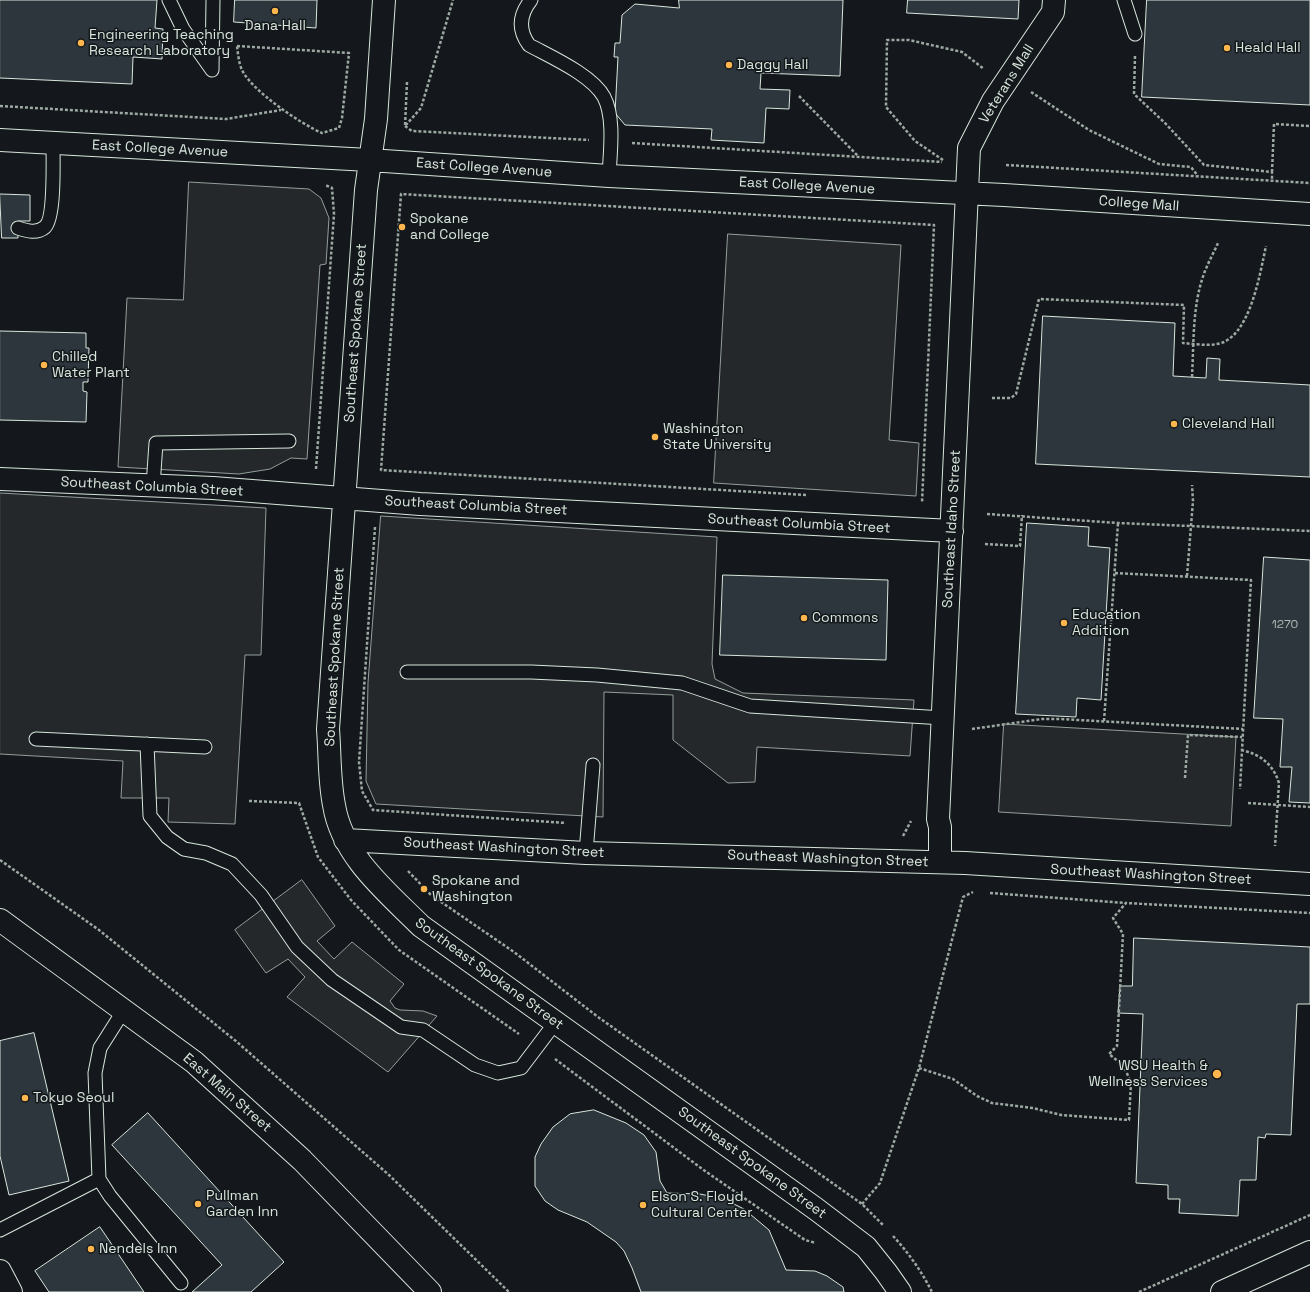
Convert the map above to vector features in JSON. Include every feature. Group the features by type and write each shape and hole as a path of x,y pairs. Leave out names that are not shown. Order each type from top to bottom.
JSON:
{"street":[{"name":"Southeast Spokane Street","path":"384,0 376,119 369,160 328,729 334,806 345,840 372,878 421,926 843,1229 866,1247 900,1292"},
{"name":"Veterans Mall","path":"968,194 969,148 993,101 1053,12 1054,0"},
{"name":"East College Avenue","path":"0,140 369,160 609,176 968,194"},
{"name":"College Mall","path":"968,194 1310,214"},
{"name":"Southeast Idaho Street","path":"940,862 940,827 938,819 968,194"},
{"name":"Southeast Columbia Street","path":"0,479 213,488 420,504 952,531"},
{"name":"Southeast Washington Street","path":"345,840 586,853 940,862 1310,884"},
{"name":"East Main Street","path":"0,920 194,1062 302,1160 430,1292"},
{"path":"1222,1292 1310,1252"},
{"path":"0,1271 11,1292"}],"lane":[{"path":"169,0 183,29 212,70 213,0"},
{"path":"531,0 522,17 521,28 523,36 529,45 578,73 596,86 604,98 610,124 611,141 609,176"},
{"path":"1124,0 1135,34"},
{"path":"18,228 28,231 36,231 44,228 51,217 53,143"},
{"path":"153,486 156,443 289,441"},
{"path":"407,672 531,672 597,675 682,683 750,706 943,718"},
{"path":"36,739 205,747"},
{"path":"147,744 150,816 158,827 167,837 184,849 206,853 232,864 261,895 297,947 332,980 401,1027 423,1030 475,1065 498,1073 521,1068 555,1023"},
{"path":"586,853 593,765"},
{"path":"124,1010 100,1048 95,1073 99,1179 110,1196 181,1283"},
{"path":"0,1230 99,1179"}],"path":[{"path":"405,126 421,108 453,0"},
{"path":"1135,34 1134,94 1165,123 1204,165 1272,172"},
{"path":"405,126 412,131 611,141 947,162 915,141 886,107 887,40 909,40 962,52 990,73"},
{"path":"0,106 226,119 282,110 308,128 322,133 339,128 342,118 349,53 237,46 242,70 252,82 282,110"},
{"path":"405,126 407,79"},
{"path":"1029,91 1089,130 1159,164 1191,167 1198,176"},
{"path":"799,96 858,157"},
{"path":"1272,180 1274,124 1310,126"},
{"path":"1006,165 1310,183"},
{"path":"314,496 334,214 332,188"},
{"path":"810,495 381,470 401,194 934,225 921,502 924,506"},
{"path":"1192,377 1195,322 1198,299 1205,272 1218,243"},
{"path":"992,398 1011,398 1016,394 1039,299 1184,305 1183,343 1218,344 1238,333 1252,303 1266,246"},
{"path":"1187,576 1193,501 1192,485"},
{"path":"987,514 1022,515 1118,523 1310,531"},
{"path":"985,544 1020,546 1022,515"},
{"path":"1104,721 1118,523"},
{"path":"375,526 359,762 362,791 373,810 589,824"},
{"path":"1115,573 1251,580 1240,789"},
{"path":"972,729 1046,719 1243,729"},
{"path":"1185,778 1188,734 1242,737"},
{"path":"1241,750 1259,756 1276,773 1279,783 1275,846"},
{"path":"249,801 299,803"},
{"path":"1248,803 1310,807"},
{"path":"902,837 908,830 912,819"},
{"path":"0,860 99,930 180,994 237,1042 389,1175 508,1292"},
{"path":"405,867 431,895 514,952 598,1017 862,1204 888,1230"},
{"path":"862,1204 880,1183 919,1068 963,897 970,892 978,892"},
{"path":"986,893 1126,903 1310,913"},
{"path":"919,1068 953,1079 977,1096 992,1103 1033,1108 1061,1115 1129,1120 1131,1083 1124,1066 1109,1054 1117,1046 1123,934 1113,918 1126,903"},
{"path":"1140,1292 1310,1215"},
{"path":"893,1235 922,1274 932,1292"}],"shaded area":[{"path":"189,182 309,189 321,198 329,218 326,264 320,265 307,459 291,458 270,469 239,474 118,467 127,298 183,300"},
{"path":"728,234 901,245 889,440 919,443 916,496 714,483"},
{"path":"0,493 266,508 261,655 245,655 235,824 168,822 169,798 121,798 123,761 0,754"},
{"path":"381,516 717,537 712,664 715,679 743,693 914,700 910,756 757,747 755,782 728,783 673,740 673,695 604,692 603,817 376,804 366,781 368,683"},
{"path":"1004,724 1236,737 1231,826 999,812"},
{"path":"302,880 335,926 317,941 334,959 352,942 404,984 390,1001 395,1008 400,1010 423,1011 437,1016 388,1072 287,997 305,977 288,959 266,973 235,930"}],"building":[{"name":"Engineering Teaching Research Laboratory","path":"0,0 157,0 155,28 163,29 162,59 133,57 132,84 0,78"},
{"name":"Dana Hall","path":"235,0 317,0 316,28 234,22"},
{"name":"Daggy Hall","path":"679,0 843,0 840,76 761,73 760,89 790,90 789,109 766,108 764,143 711,140 712,129 625,125 615,113 618,57 614,57 615,43 620,43 622,15 635,4 679,8"},
{"path":"908,0 1019,0 1018,19 907,13"},
{"name":"Heald Hall","path":"1147,0 1310,0 1310,105 1142,97"},
{"path":"0,194 30,195 30,221 18,221 18,238 2,238"},
{"name":"Cleveland Hall","path":"1043,316 1175,323 1173,376 1206,378 1207,358 1220,359 1219,380 1310,385 1310,477 1036,464"},
{"name":"Chilled Water Plant","path":"0,331 86,333 86,348 89,348 88,382 83,382 83,391 87,392 86,422 0,420"},
{"name":"Education Addition","path":"1027,523 1089,527 1088,546 1110,548 1101,700 1077,698 1076,717 1016,714"},
{"path":"1264,557 1310,560 1310,803 1289,802 1292,767 1280,767 1283,719 1254,718"},
{"name":"Commons","path":"723,575 888,580 886,660 720,655"},
{"name":"WSU Health & Wellness Services","path":"1134,938 1310,947 1310,1004 1297,1004 1291,1135 1266,1134 1265,1138 1258,1137 1256,1180 1240,1180 1238,1216 1179,1213 1180,1199 1168,1199 1168,1185 1136,1183 1143,1014 1118,1013 1120,986 1132,986"},
{"name":"Tokyo Seoul","path":"34,1033 69,1181 9,1195 0,1156 0,1041"},
{"name":"Elson S. Floyd Cultural Center","path":"594,1110 626,1123 644,1135 656,1152 660,1181 667,1193 700,1194 724,1199 744,1209 769,1230 786,1270 815,1271 827,1276 843,1287 844,1292 641,1292 624,1251 616,1242 587,1222 558,1210 545,1201 535,1186 535,1157 541,1144 553,1127 570,1114"},
{"name":"Pullman Garden Inn","path":"148,1113 284,1262 251,1292 192,1292 222,1265 112,1145"},
{"name":"Nendels Inn","path":"100,1227 144,1292 49,1292 35,1271"}],"place":[{"name":"Dana Hall","path":"275,11"},
{"name":"Engineering Teaching Research Laboratory","path":"81,43"},
{"name":"Heald Hall","path":"1227,48"},
{"name":"Daggy Hall","path":"729,65"},
{"name":"Spokane and College","path":"402,227"},
{"name":"Chilled Water Plant","path":"44,365"},
{"name":"Cleveland Hall","path":"1174,424"},
{"name":"Washington State University","path":"655,437"},
{"name":"Commons","path":"804,618"},
{"name":"Education Addition","path":"1064,623"},
{"name":"Spokane and Washington","path":"424,889"},
{"name":"WSU Health & Wellness Services","path":"1217,1074"},
{"name":"Tokyo Seoul","path":"25,1098"},
{"name":"Pullman Garden Inn","path":"198,1204"},
{"name":"Elson S. Floyd Cultural Center","path":"643,1205"},
{"name":"Nendels Inn","path":"91,1249"}]}
